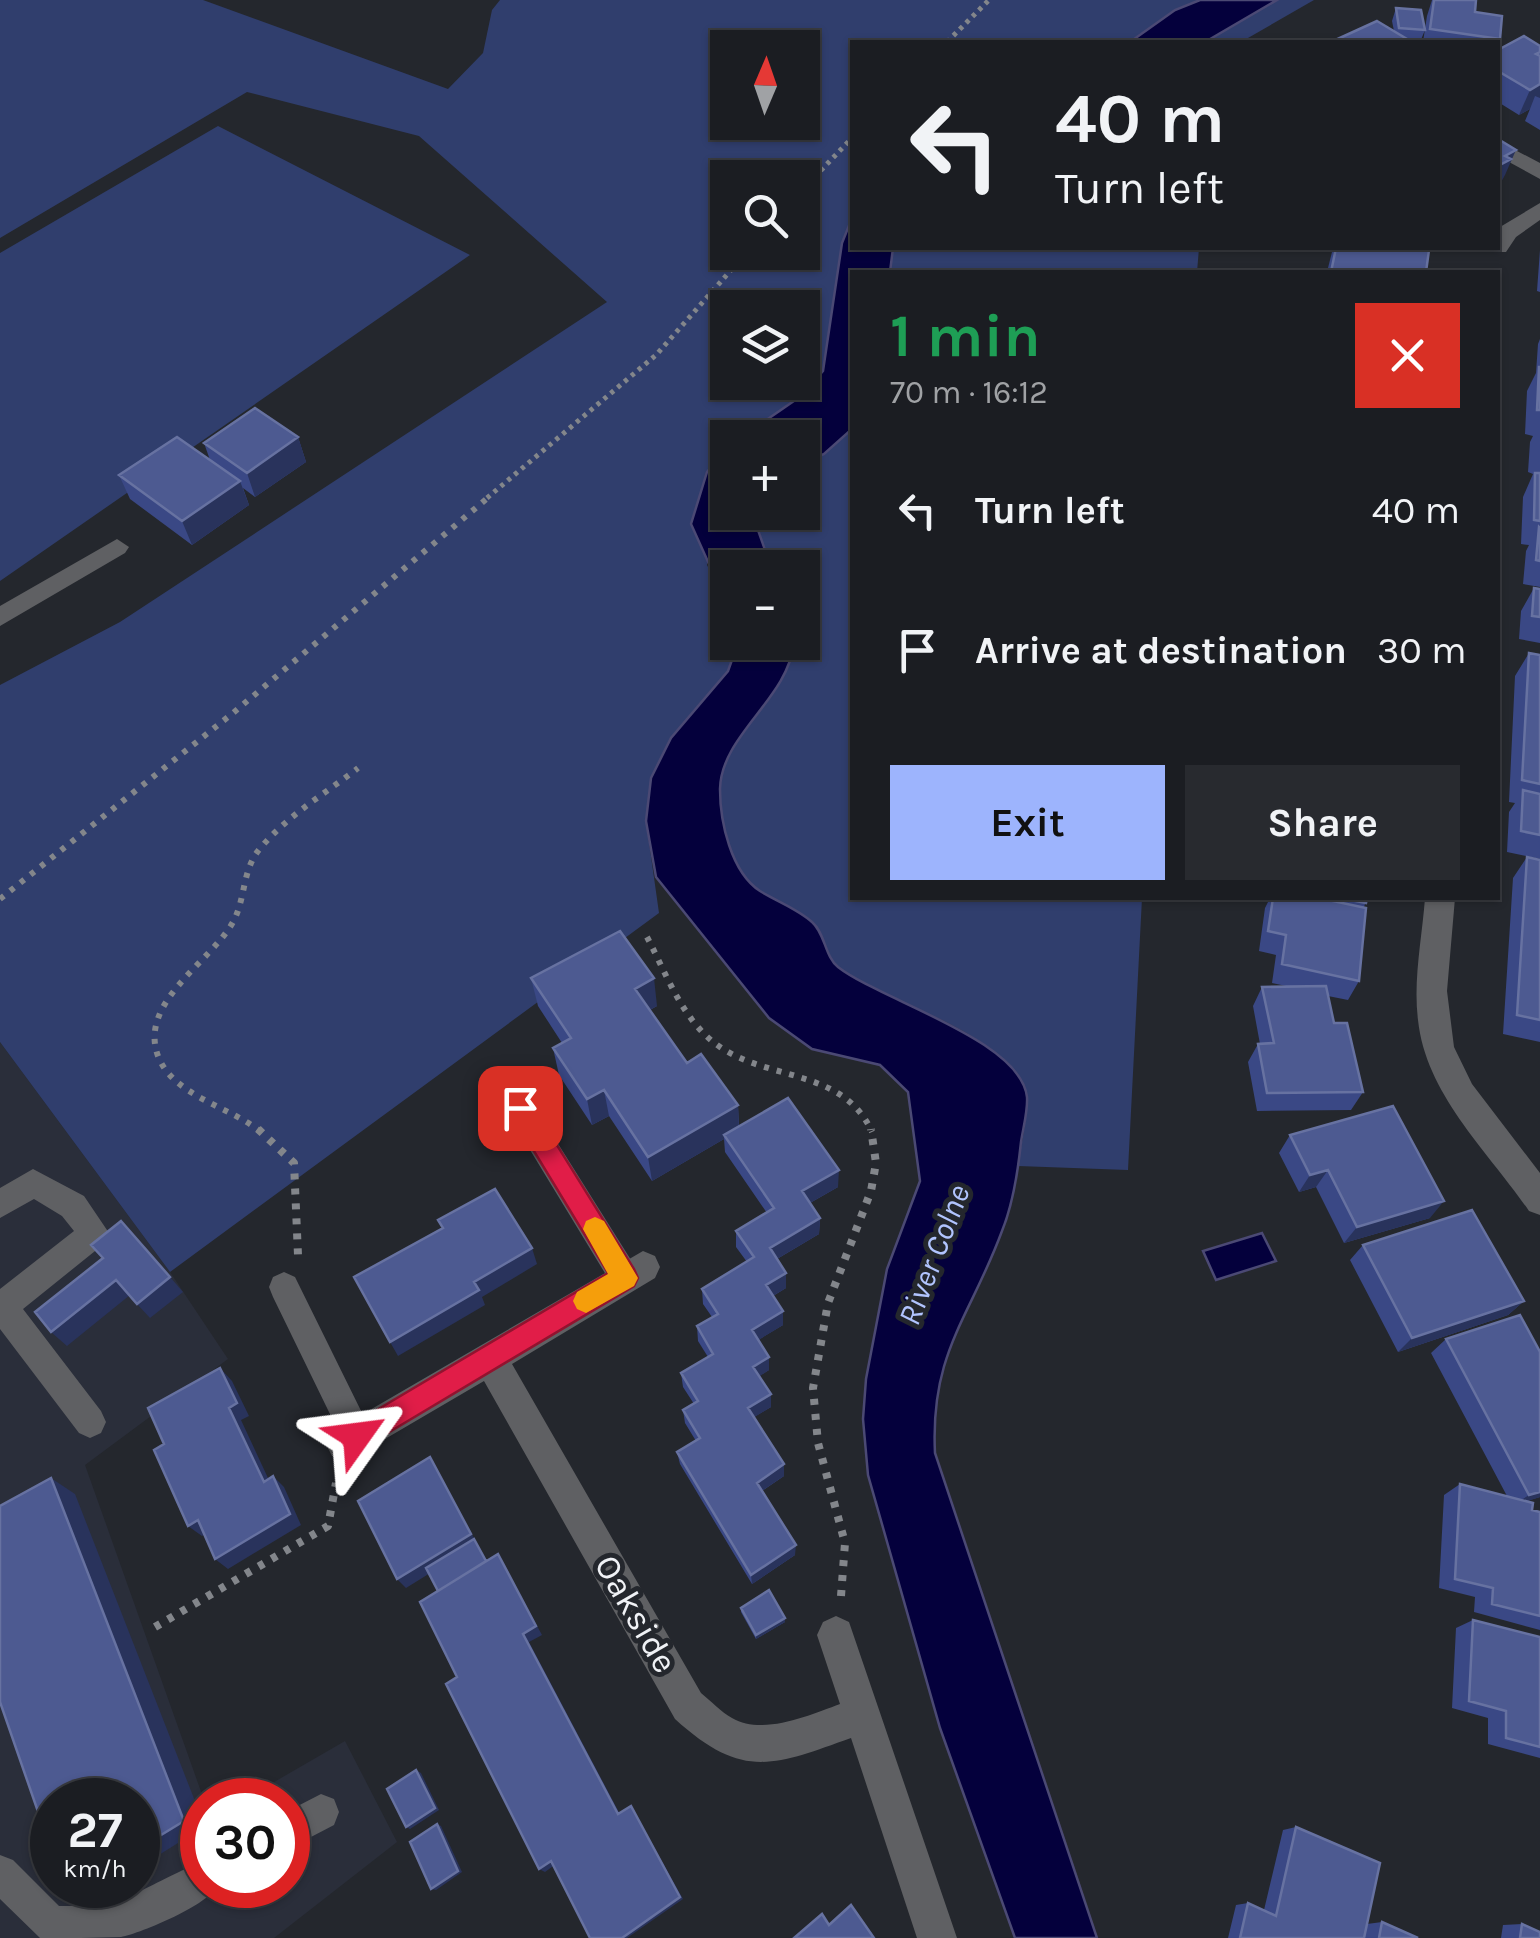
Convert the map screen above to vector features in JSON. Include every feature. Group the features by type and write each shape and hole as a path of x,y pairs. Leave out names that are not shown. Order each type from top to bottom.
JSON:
{"street":[{"path":"1500,148 1540,172"},
{"path":"1500,243 1508,232 1540,210"},
{"path":"1488,270 1496,250"},
{"path":"1440,900 1432,998 1437,1042 1448,1072 1540,1200"},
{"path":"350,1440 634,1272"},
{"name":"Oakside","path":"490,1358 688,1706 733,1739 760,1742 784,1741 861,1716"},
{"path":"836,1635 937,1938"}],"lane":[{"path":"0,617 117,547"},
{"path":"520,1108 634,1272"},
{"path":"0,1204 34,1183 73,1206 94,1233 2,1306 90,1422"},
{"path":"284,1287 350,1440"},
{"path":"310,1819 321,1812"},
{"path":"0,1874 51,1924 94,1926 136,1918 180,1893"}],"path":[{"path":"949,40 989,0"},
{"path":"820,171 850,140"},
{"path":"0,899 233,712 656,355 731,270"},
{"path":"284,1287 298,1268 294,1163 271,1139 229,1110 191,1094 169,1074 156,1052 154,1028 162,1010 234,918 250,859 267,840 358,768"},
{"path":"647,936 706,1036 725,1050 832,1088 850,1099 865,1116 876,1140 874,1174 864,1217 826,1301 816,1360 813,1411 846,1546 836,1635"},
{"path":"155,1628 328,1526 350,1440"}],"shaded area":[{"path":"0,0 203,0 448,89 483,53 492,10 500,0 1200,0 1175,10 1133,40 850,40 850,223 842,243 823,371 820,374 820,290 710,290 710,400 795,400 766,420 710,420 710,660 733,660 671,738 646,821 659,913 170,1272 0,1042 0,685 120,622 607,302 419,136 247,92 0,238"},
{"path":"1277,0 1314,0 1244,40 1208,40"},
{"path":"218,126 470,255 0,581 0,253"},
{"path":"893,250 1199,250 1197,270 890,270"},
{"path":"850,431 850,900 1142,900 1128,1170 1018,1166 1027,1098 1011,1068 967,1033 861,982 839,967 813,922 750,883 735,859 725,831 720,789 731,751 780,682 790,660 820,660 820,550 765,550 758,530 820,530 820,456"},
{"path":"0,1042 170,1272 228,1359 85,1465 196,1778 180,1778 180,1908 310,1908 310,1778 281,1778 345,1741 397,1842 274,1938 0,1938"}],"water":[{"path":"1200,0 1277,0 1208,40 1133,40 1175,10"},
{"path":"850,223 850,250 893,250 890,270 850,270 850,431 820,456 820,420 766,420 795,400 820,400 842,243"},
{"path":"710,468 710,530 758,530 765,550 710,550 710,566 691,524"},
{"name":"River Colne","path":"732,660 790,660 780,682 742,734 723,770 722,816 729,845 742,872 760,891 812,922 838,967 946,1023 1001,1057 1019,1076 1027,1097 1017,1176 1006,1221 955,1337 939,1388 935,1453 1097,1938 1015,1938 940,1728 868,1475 863,1419 866,1379 887,1269 920,1181 908,1092 880,1065 812,1049 769,1018 656,877 646,821 651,778 671,738 728,671"},
{"path":"1262,1233 1276,1261 1216,1280 1203,1251"}],"building":[{"path":"1434,0 1476,0 1475,12 1502,16 1500,39 1430,29"},
{"path":"1396,8 1421,10 1425,30 1399,28"},
{"path":"1377,21 1409,40 1335,40"},
{"path":"1524,36 1540,46 1536,54 1540,56 1540,84 1530,90 1500,72 1500,49"},
{"path":"1500,140 1516,150 1505,156 1511,159 1500,165"},
{"path":"1336,250 1429,250 1426,270 1331,270"},
{"path":"1539,367 1540,410 1537,410"},
{"path":"255,408 298,437 247,473 204,443"},
{"path":"177,437 240,481 182,521 119,475"},
{"path":"1535,473 1540,473 1540,521 1534,520"},
{"path":"1540,528 1540,561 1536,560"},
{"path":"1534,588 1540,589 1540,617 1532,616"},
{"path":"1529,653 1540,655 1540,784 1522,780"},
{"path":"1523,790 1540,794 1540,835 1521,831"},
{"path":"1527,857 1540,860 1540,1020 1517,1015"},
{"path":"1273,900 1328,900 1366,908 1359,981 1282,964 1286,935 1268,931"},
{"path":"620,931 654,978 635,989 687,1063 701,1054 738,1105 648,1157 604,1090 587,1099 553,1048 571,1038 531,978"},
{"path":"1326,986 1334,1023 1347,1023 1363,1092 1267,1093 1258,1044 1274,1043 1262,987"},
{"path":"788,1098 839,1170 802,1191 820,1218 770,1248 786,1273 766,1285 783,1311 752,1330 769,1357 753,1367 771,1394 748,1408 784,1464 757,1483 796,1545 751,1575 677,1452 700,1438 683,1410 698,1401 681,1373 713,1354 697,1326 718,1314 702,1289 754,1257 736,1231 774,1208 724,1135"},
{"path":"1393,1106 1444,1201 1357,1227 1328,1170 1310,1175 1290,1135"},
{"path":"495,1189 532,1248 474,1282 479,1290 390,1342 354,1277 443,1228 438,1220"},
{"path":"1472,1210 1524,1301 1412,1338 1363,1245"},
{"path":"121,1221 170,1277 137,1304 116,1280 51,1332 35,1312 103,1258 91,1245"},
{"path":"1520,1315 1540,1352 1540,1492 1529,1495 1446,1339"},
{"path":"220,1368 237,1403 229,1408 264,1482 273,1476 290,1514 215,1559 198,1520 188,1526 154,1450 164,1444 148,1408"},
{"path":"430,1457 471,1534 397,1579 358,1501"},
{"path":"51,1478 180,1811 180,1823 160,1836 160,1778 30,1778 30,1789 0,1702 0,1506"},
{"path":"1460,1484 1533,1503 1532,1510 1540,1512 1540,1616 1492,1604 1493,1588 1455,1579"},
{"path":"474,1539 486,1561 438,1591 426,1568"},
{"path":"498,1554 536,1626 523,1634 618,1814 631,1806 680,1897 622,1938 590,1938 551,1861 539,1869 446,1684 457,1677 420,1602"},
{"path":"769,1590 785,1618 756,1635 741,1608"},
{"path":"1473,1620 1540,1637 1540,1747 1506,1738 1506,1711 1469,1701"},
{"path":"416,1770 435,1808 406,1827 387,1789"},
{"path":"437,1824 458,1871 431,1889 410,1842"},
{"path":"1296,1827 1380,1863 1364,1938 1240,1938 1248,1903 1276,1916"},
{"path":"851,1905 874,1938 794,1938 822,1914 829,1925"},
{"path":"1382,1922 1418,1938 1379,1938"},
{"path":"1522,1924 1540,1932 1540,1938 1520,1938"}],"slow traffic":[{"path":"586,1301 625,1278 595,1229"}],"route":[{"path":"357,1436 625,1278 520,1108"}]}
